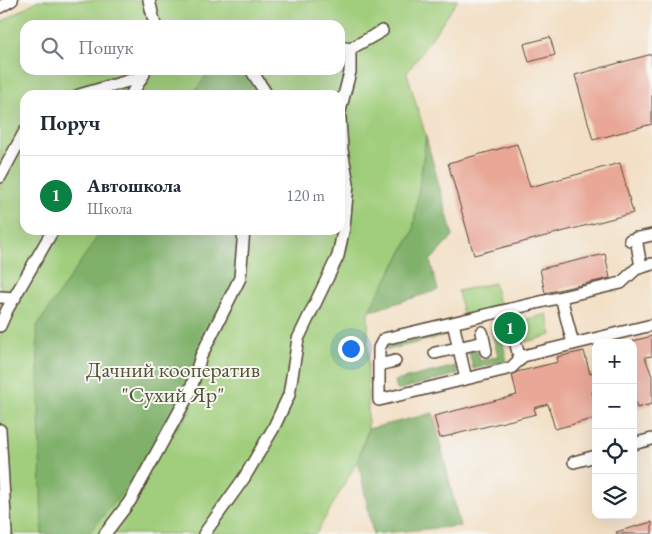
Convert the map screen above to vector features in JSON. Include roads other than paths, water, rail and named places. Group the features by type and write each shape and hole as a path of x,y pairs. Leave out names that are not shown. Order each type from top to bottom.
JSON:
{"street":[{"path":"0,7 12,0"},
{"path":"149,0 154,20"},
{"path":"345,92 350,72 345,48 382,31"},
{"path":"94,90 138,75"},
{"path":"134,90 143,75"},
{"path":"254,75 264,90"},
{"path":"0,177 20,140"},
{"path":"345,167 348,184 345,216"},
{"path":"0,326 50,235"},
{"path":"105,534 130,501 190,392 202,356 240,278 244,235"},
{"path":"204,534 244,478 273,429 289,395 298,339 338,256 342,235"},
{"path":"652,235 633,239 646,266 636,269 621,283 384,339 379,348 379,400 511,368 523,356 652,325"},
{"path":"0,297 14,298"},
{"path":"561,297 573,344"},
{"path":"507,310 520,360"},
{"path":"453,323 466,379"},
{"path":"435,353 484,342"},
{"path":"379,365 395,361"},
{"path":"0,430 8,533"},
{"path":"637,443 652,439"},
{"path":"574,462 592,457"}],"place":[{"name":"Автошкола","path":"510,328"}],"park label":[{"name":"Дачний кооператив \"Сухий Яр\"","path":"173,382"}]}
